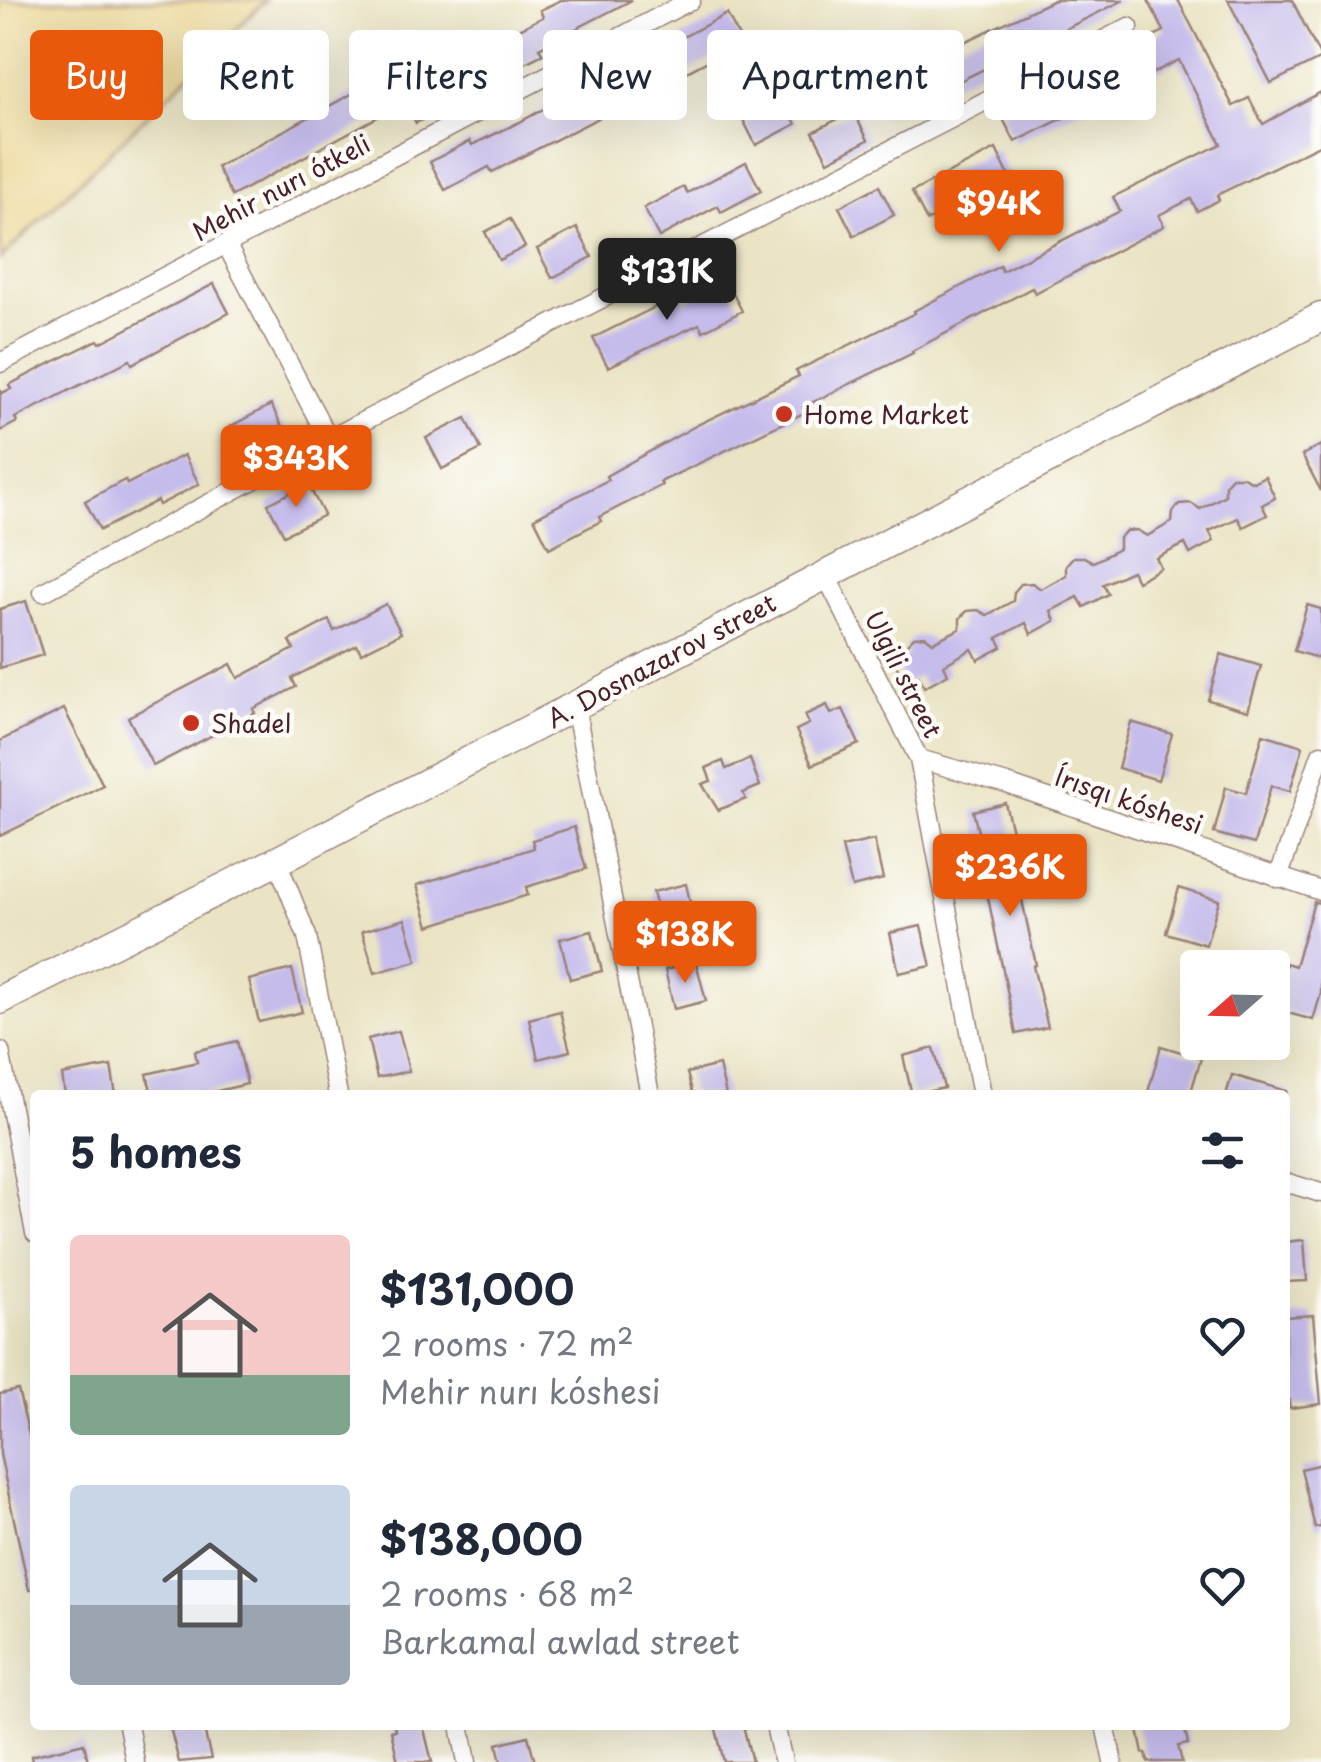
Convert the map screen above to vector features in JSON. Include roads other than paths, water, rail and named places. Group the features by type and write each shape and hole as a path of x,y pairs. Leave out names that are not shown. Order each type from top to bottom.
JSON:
{"main road":[{"name":"A. Dosnazarov street","path":"0,1000 276,861 1321,317"}],"street":[{"name":"Mehir nurı ótkeli","path":"0,364 691,0"},
{"path":"44,592 329,440 1129,28"},
{"path":"226,244 329,440"},
{"name":"Ulgili street","path":"825,574 919,759 982,1090"},
{"path":"575,706 649,1090"},
{"path":"1278,878 1321,754"},
{"name":"Írısqı kóshesi","path":"919,759 1007,784 1321,891"},
{"path":"276,861 307,936 337,1090"},
{"path":"0,1051 30,1207"},
{"path":"1290,1183 1321,1192"},
{"path":"129,1730 135,1762"},
{"path":"461,1730 467,1762"},
{"path":"777,1730 783,1762"},
{"path":"1107,1730 1113,1762"}],"place":[{"name":"Home Market","path":"784,414"},
{"name":"Shadel","path":"191,723"}]}
